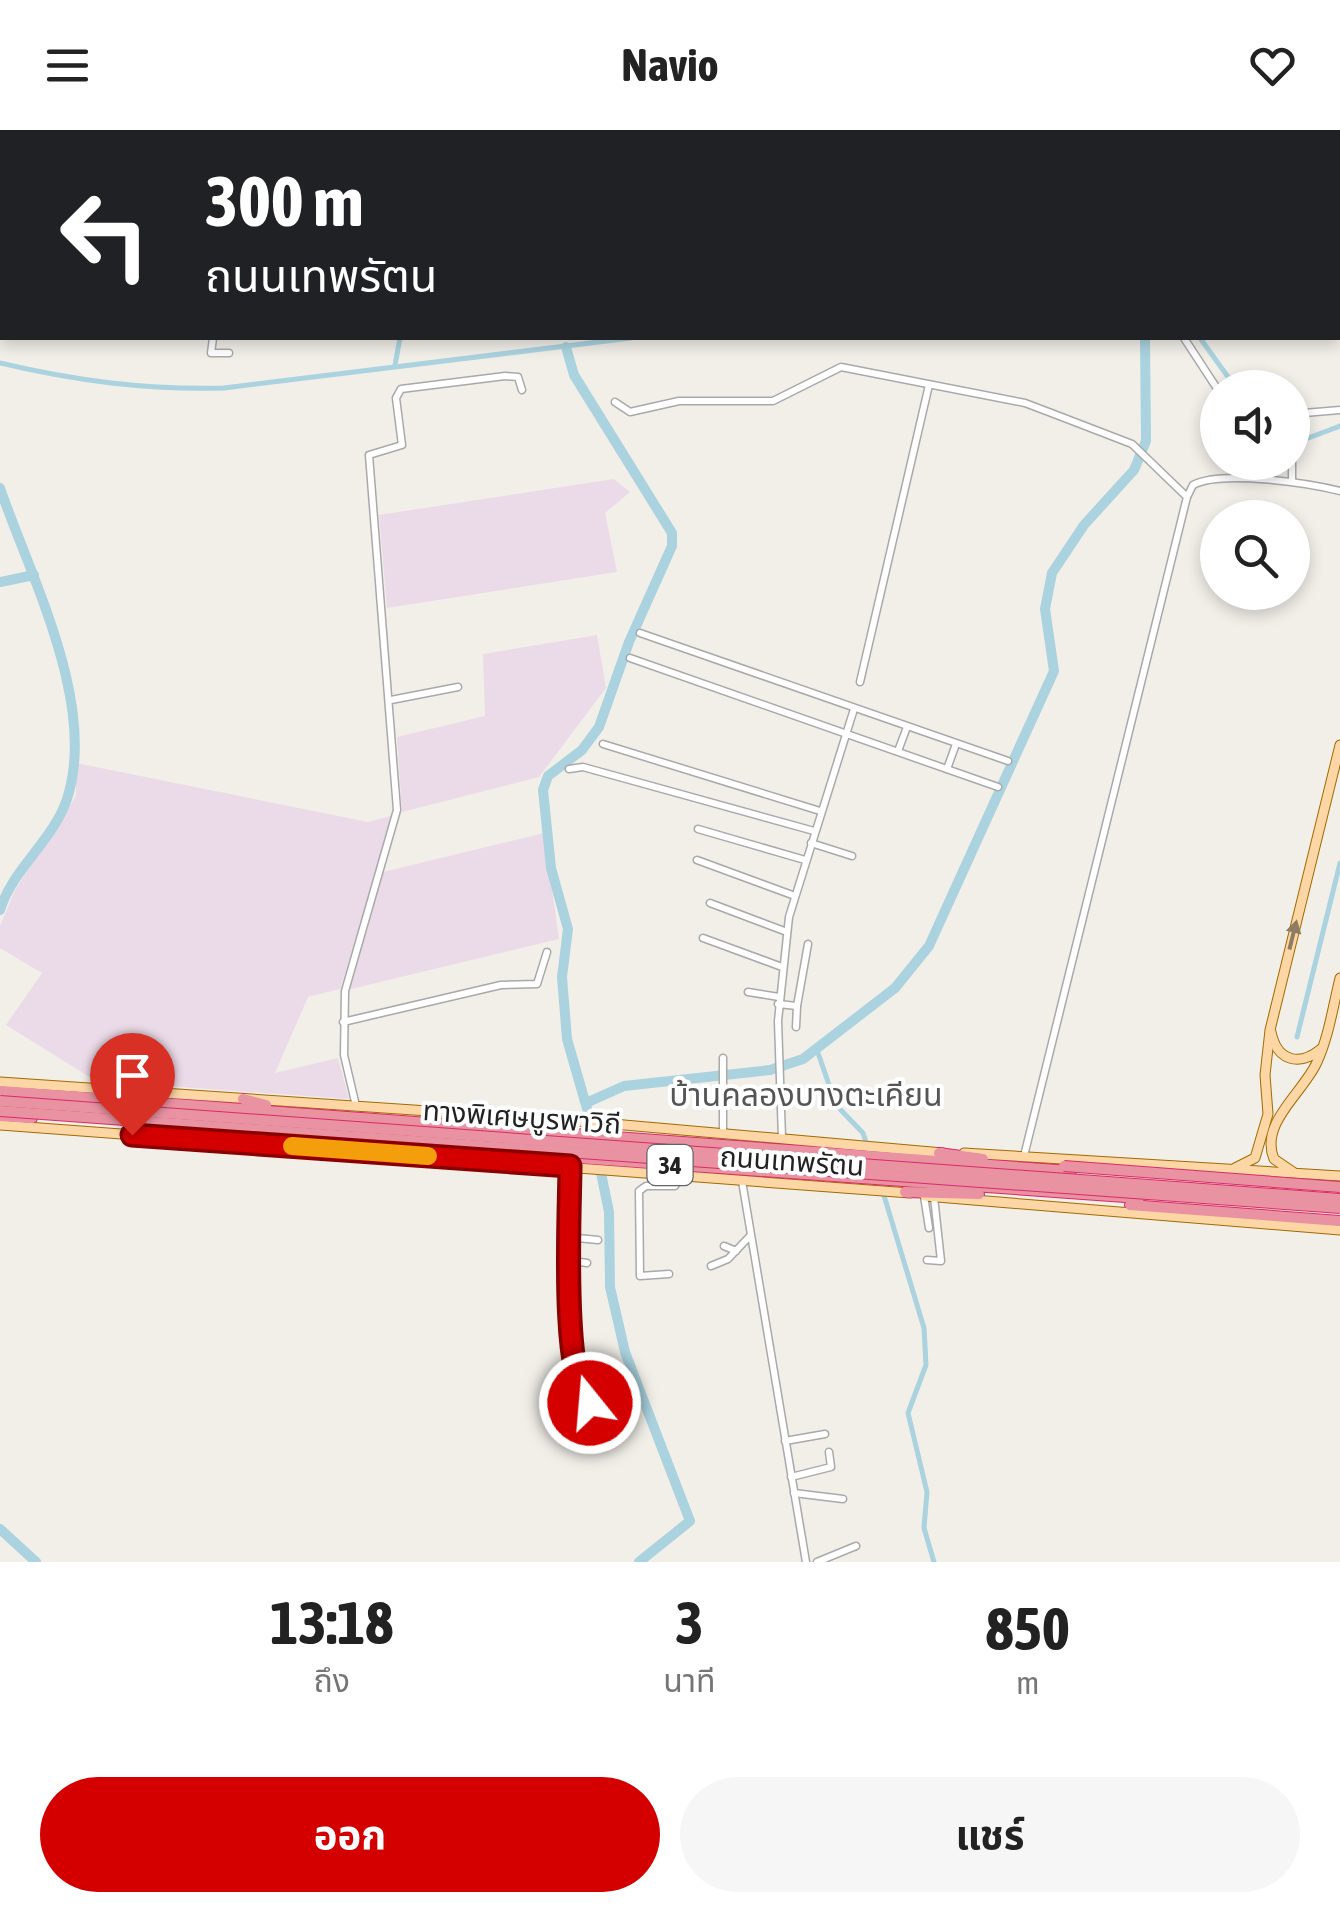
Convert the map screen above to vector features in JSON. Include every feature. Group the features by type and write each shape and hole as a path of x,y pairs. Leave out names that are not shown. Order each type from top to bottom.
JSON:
{"highway":[{"name":"ถนนเทพรัตน","path":"0,1091 1000,1167 1235,1174 1340,1186"},
{"path":"243,1100 305,1113"},
{"name":"ทางพิเศษบูรพาวิถี","path":"0,1101 1340,1198"},
{"name":"ถนนเทพรัตน","path":"0,1114 1340,1210"},
{"name":"ทางพิเศษบูรพาวิถี","path":"0,1114 1340,1210"},
{"path":"277,1145 337,1138"},
{"path":"939,1152 1064,1166 1340,1186"},
{"path":"1234,1205 1235,1174"},
{"path":"905,1192 1063,1199 1340,1221"}],"main road":[{"path":"1235,1174 1255,1158 1266,1128 1270,1030 1340,744"},
{"path":"1296,1174 1274,1160 1270,1144 1280,1117 1316,1066 1340,978"},
{"path":"1270,1030 1276,1048 1288,1058 1302,1060 1323,1047"},
{"name":"ถนนเทพรัตน","path":"0,1082 590,1122 1235,1174 1340,1176"},
{"name":"ถนนเทพรัตน","path":"0,1126 570,1166 1340,1230"}],"street":[{"path":"213,340 212,353 228,353"},
{"path":"1185,340 1205,370"},
{"path":"616,402 630,412 684,401 772,401 841,367 1025,403 1132,444 1186,498"},
{"path":"356,1106 346,1070 346,984 396,819 369,455 402,446 396,398 401,389 505,376 518,378 522,390"},
{"path":"860,682 928,385"},
{"path":"1310,412 1340,410"},
{"path":"1024,1156 1186,498 1193,485 1203,481 1292,480 1340,491"},
{"path":"640,633 1008,761"},
{"path":"630,658 998,787"},
{"path":"390,700 458,687"},
{"path":"782,1138 778,1001 787,932 810,843 854,708"},
{"path":"898,751 906,726"},
{"path":"603,744 820,811"},
{"path":"947,769 956,744"},
{"path":"569,769 583,767 814,831"},
{"path":"698,829 805,860"},
{"path":"810,843 852,856"},
{"path":"697,860 795,896"},
{"path":"710,902 787,932"},
{"path":"702,938 782,967"},
{"path":"796,1027 808,944"},
{"path":"343,1022 501,985 537,984 547,952"},
{"path":"748,992 797,1006"},
{"path":"723,1058 723,1133"},
{"path":"570,1166 567,1260 572,1332 585,1400 590,1403 632,1395"},
{"path":"668,1274 640,1276 639,1191 650,1185 675,1186 680,1175"},
{"path":"742,1180 806,1562"},
{"path":"928,1228 929,1196"},
{"path":"926,1260 941,1262 929,1196"},
{"path":"567,1237 598,1240"},
{"path":"711,1266 750,1237"},
{"path":"724,1246 736,1251"},
{"path":"567,1260 587,1264"},
{"path":"785,1440 824,1434"},
{"path":"791,1478 831,1467 829,1452"},
{"path":"794,1493 843,1500"},
{"path":"818,1562 856,1546"}],"shaded area":[{"path":"614,479 630,492 605,513 617,572 387,608 379,515"},
{"path":"597,635 606,688 539,777 402,812 397,737 485,716 483,654"},
{"path":"76,763 368,822 394,815 340,989 308,997 275,1073 338,1058 349,1099 96,1081 6,1025 42,973 0,948 0,926 15,890 76,796"},
{"path":"544,833 559,939 347,990 383,872"}],"waterway":[{"path":"395,365 400,340"},
{"path":"0,363 111,383 224,388 615,340"},
{"path":"586,1103 624,1086 770,1070 803,1059 895,988 929,946 1054,671 1045,609 1052,573 1084,525 1134,470 1146,441 1145,340"},
{"path":"1201,340 1223,370"},
{"path":"566,347 574,375 672,533 672,546 629,642 599,727 582,750 548,776 543,790 551,868 568,929 562,977 567,1039 590,1119"},
{"path":"1310,437 1340,426"},
{"path":"0,488 56,641 74,723 74,762 67,799 52,828 14,881 0,910"},
{"path":"0,582 34,575"},
{"path":"1297,1037 1340,863"},
{"path":"817,1050 836,1105 863,1133 867,1145"},
{"path":"601,1173 609,1212 610,1287 625,1352 690,1521 639,1562"},
{"path":"879,1179 924,1328 926,1365 908,1413 927,1492 924,1528 934,1562"},
{"path":"0,1529 36,1562"}],"slow traffic":[{"path":"292,1146 428,1156"}],"district":[{"name":"บ้านคลองบางตะเคียน","path":"806,1095"}],"route":[{"path":"132,1135 570,1166 567,1293 581,1387 590,1403"}]}
